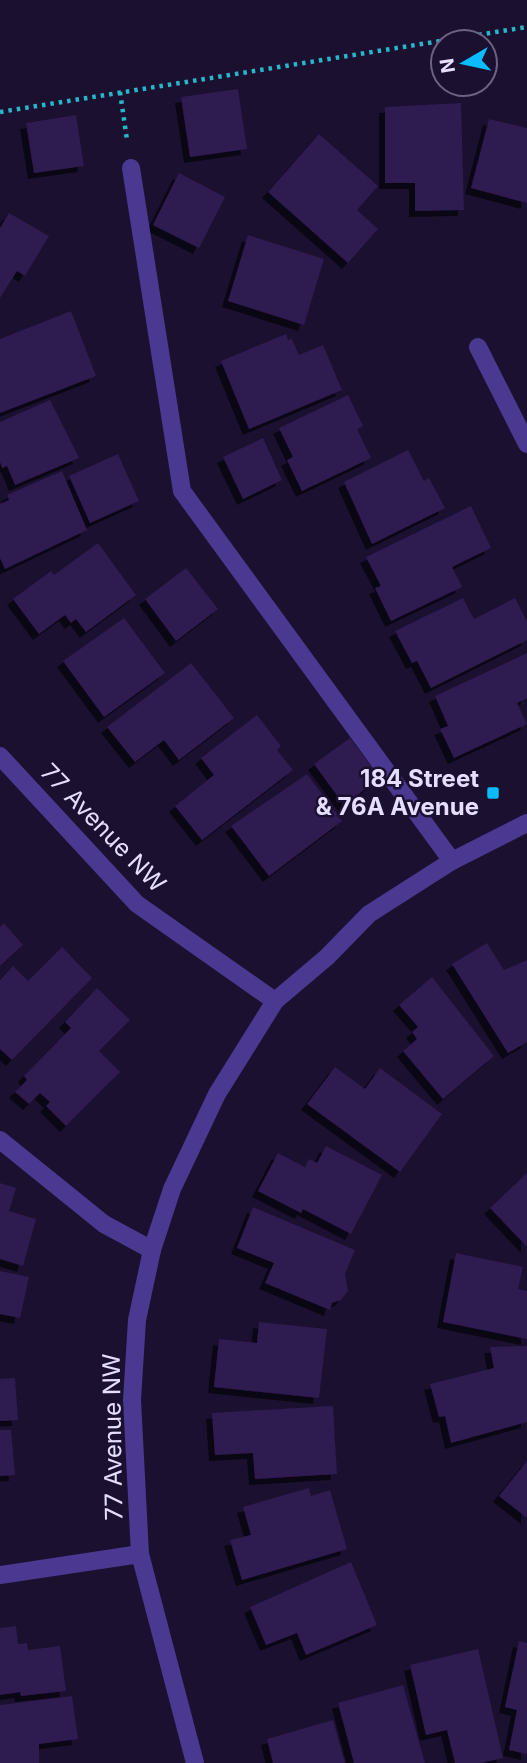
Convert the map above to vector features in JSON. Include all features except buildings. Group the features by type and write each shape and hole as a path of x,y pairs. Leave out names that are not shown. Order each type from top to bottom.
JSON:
{"street":[{"path":"131,168 182,491 452,861"},
{"path":"478,347 527,444"},
{"name":"77 Avenue NW","path":"0,756 137,904 275,1001 217,1094 172,1189 152,1250 137,1320 132,1400 140,1554 195,1763"},
{"path":"275,1001 369,914 452,861 527,823"},
{"path":"0,1140 104,1224 152,1250"},
{"path":"0,1575 140,1554"}],"path":[{"path":"0,112 527,27"},
{"path":"120,92 131,168"}],"place":[{"name":"184 Street & 76A Avenue","path":"493,793"}]}
